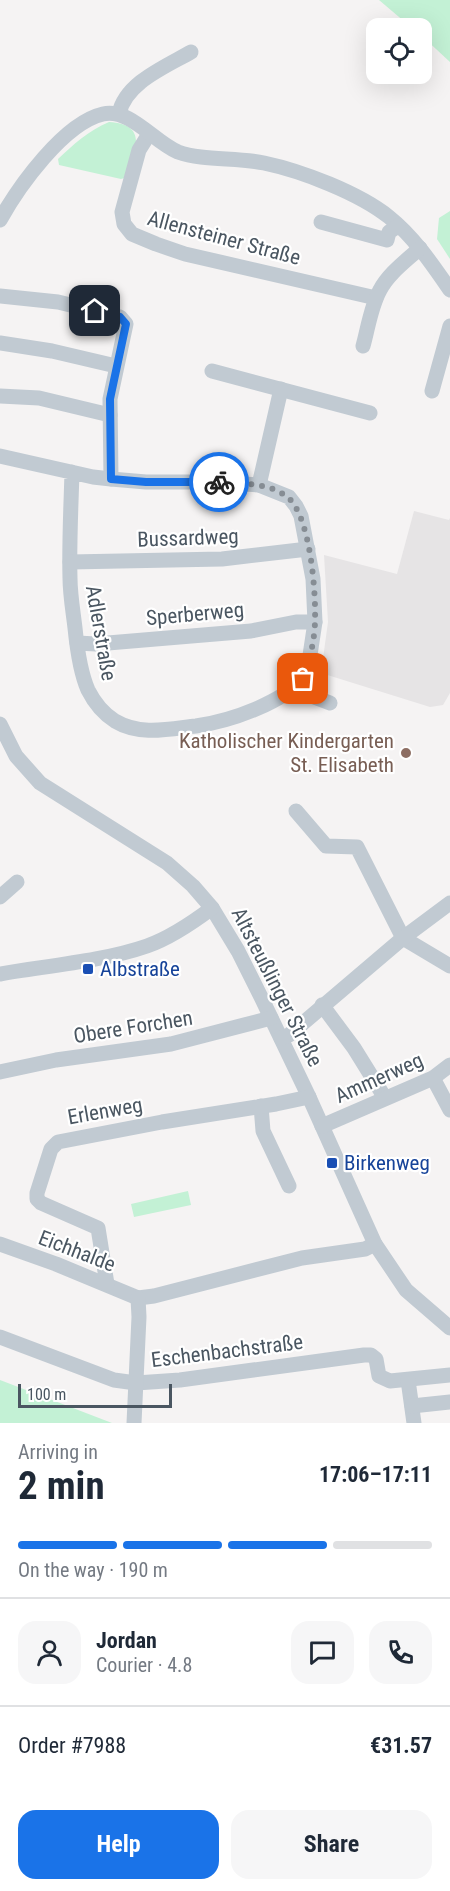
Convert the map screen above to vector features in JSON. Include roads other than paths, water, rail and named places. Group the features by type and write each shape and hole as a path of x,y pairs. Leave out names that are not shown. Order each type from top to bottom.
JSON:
{"street":[{"path":"119,114 121,105 134,87 191,52"},
{"path":"0,220 29,175 78,126 107,113 119,114 179,152 263,162 325,183 376,208 420,248 450,290"},
{"name":"Allensteiner Straße","path":"149,134 140,150 122,212 124,224 132,234 185,254 376,298"},
{"path":"321,222 387,240 388,232 398,226"},
{"path":"363,346 376,298 381,288 395,270 420,248"},
{"path":"0,296 58,302 120,317 126,324 110,399 111,479"},
{"path":"432,391 450,326"},
{"path":"0,343 52,351 116,366"},
{"path":"212,371 370,412"},
{"path":"260,485 281,389"},
{"path":"0,396 39,398 110,415"},
{"path":"0,456 111,479 260,485 281,492 296,506 305,529 314,579 315,622 306,675 293,689 330,703"},
{"name":"Adlerstraße","path":"72,472 70,562 77,643 88,690 103,711 115,721 140,730 231,723 293,689"},
{"name":"Bussardweg","path":"70,562 222,559 308,549"},
{"name":"Sperberweg","path":"77,643 96,644 251,631 296,622 315,622"},
{"name":"Altsteußlinger Straße","path":"1,728 16,756 40,783 167,863 193,886 212,908 238,951 272,1018 375,1244 406,1290 450,1328"},
{"path":"296,811 326,846 357,847 403,938 450,966"},
{"path":"0,897 16,882"},
{"path":"281,1038 289,1035 403,938 450,903"},
{"path":"0,974 121,953 148,945 172,934 212,908"},
{"path":"322,1005 354,1048 385,1098"},
{"name":"Obere Forchen","path":"0,1072 56,1060 171,1044 272,1018"},
{"name":"Ammerweg","path":"322,1126 433,1078 450,1065"},
{"path":"433,1078 450,1110"},
{"name":"Erlenweg","path":"106,1284 98,1228 41,1203 37,1199 51,1149 58,1142 69,1138 309,1097"},
{"path":"261,1106 263,1131 289,1186"},
{"name":"Eichhalde","path":"0,1244 138,1298"},
{"path":"134,1423 138,1298 154,1296 302,1258 365,1249 375,1244"},
{"name":"Eschenbachstraße","path":"0,1336 114,1380 136,1383 180,1380 364,1354 376,1359 379,1376 384,1380 408,1380 450,1375"},
{"path":"408,1380 414,1423"},
{"path":"412,1406 450,1402"}],"place":[{"name":"Katholischer Kindergarten St. Elisabeth","path":"406,753"},
{"name":"Albstraße","path":"88,969"},
{"name":"Birkenweg","path":"332,1163"}]}
